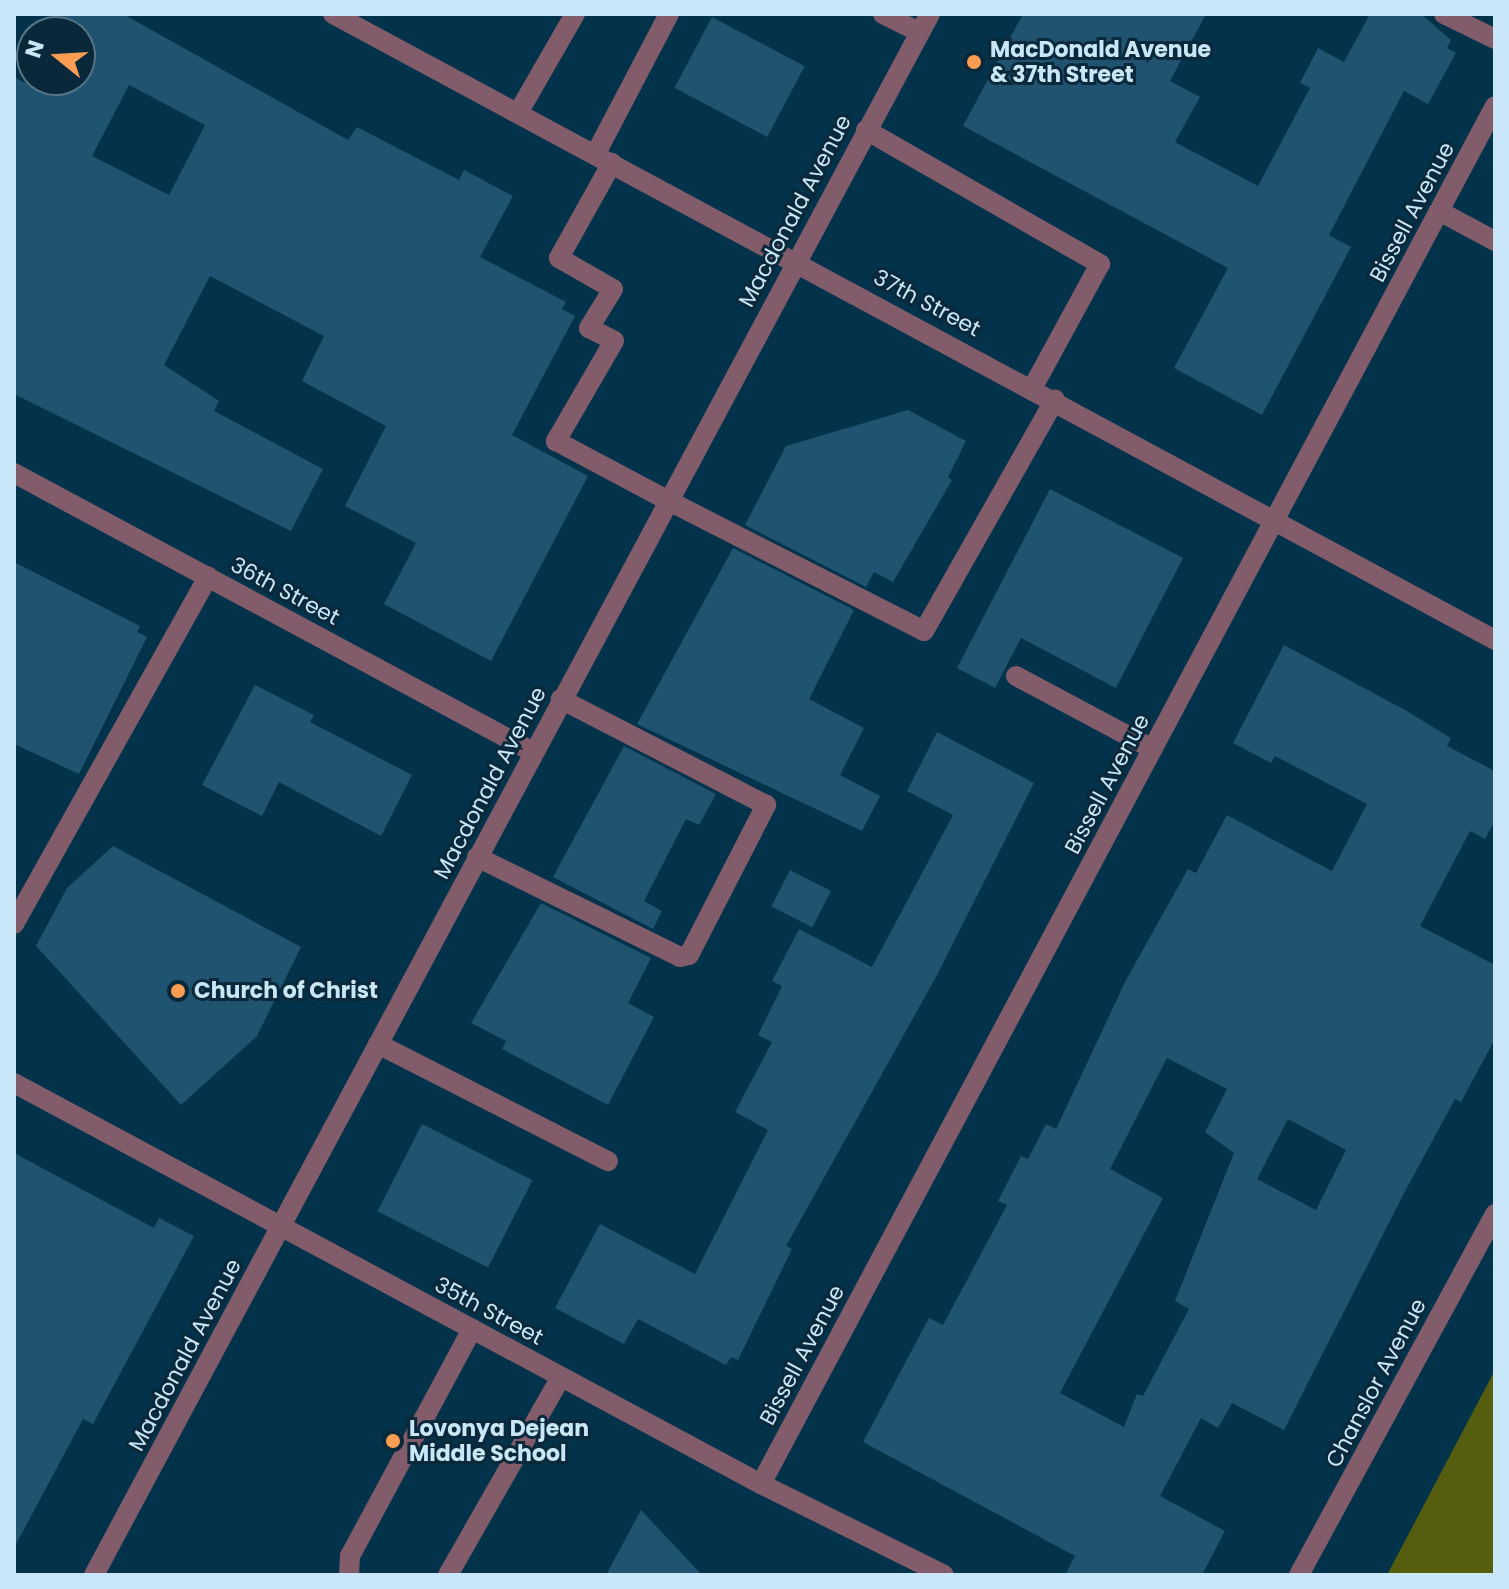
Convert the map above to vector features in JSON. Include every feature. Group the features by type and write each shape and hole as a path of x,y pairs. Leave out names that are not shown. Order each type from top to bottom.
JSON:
{"street":[{"name":"37th Street","path":"333,14 1033,387 1495,640"},
{"path":"518,113 575,14"},
{"path":"669,14 559,258 613,289 589,328 614,341 556,441 924,631 1055,399"},
{"path":"883,14 919,32"},
{"name":"Macdonald Avenue","path":"94,1575 795,259 930,14"},
{"path":"1444,14 1495,39"},
{"name":"Bissell Avenue","path":"761,1484 1495,106"},
{"path":"866,130 1100,264 1033,387"},
{"path":"1439,211 1495,241"},
{"name":"36th Street","path":"14,473 533,752"},
{"path":"14,924 208,577"},
{"path":"1016,676 1153,749"},
{"path":"477,857 680,957 689,955 766,805 561,699"},
{"path":"378,1044 608,1161"},
{"name":"35th Street","path":"14,1083 761,1484 944,1575"},
{"name":"Chanslor Avenue","path":"1299,1575 1495,1214"},
{"path":"349,1575 350,1556 472,1329"},
{"path":"448,1575 561,1377"}],"green space":[{"path":"1495,1370 1495,1575 1387,1575"}],"building":[{"path":"123,14 348,140 357,127 459,180 464,170 513,196 480,257 566,302 562,309 575,316 512,435 588,476 491,661 384,604 416,543 345,506 386,426 302,381 324,336 210,276 164,365 219,401 214,411 323,469 291,531 14,394 14,77 16,96 96,96 96,16 59,16","holes":["129,85 205,125 169,195 92,156"]},
{"path":"1023,14 1206,14 1170,81 1200,97 1175,142 1258,186 1310,88 1300,83 1318,48 1344,62 1370,14 1421,14 1451,40 1447,48 1456,53 1428,104 1404,91 1329,235 1351,247 1262,415 1174,368 1228,268 963,126"},
{"path":"712,17 805,66 767,137 674,88"},
{"path":"908,410 966,441 948,477 952,480 893,582 874,572 866,587 745,525 786,446"},
{"path":"1050,489 1183,558 1116,688 1021,638 995,688 957,668"},
{"path":"733,548 854,610 809,699 864,728 840,775 880,796 862,831 637,724"},
{"path":"14,562 140,626 137,632 147,637 79,774 14,744"},
{"path":"1284,645 1405,710 1451,738 1447,746 1495,771 1495,821 1485,839 1470,831 1420,926 1495,965 1495,1039 1461,1102 1455,1099 1402,1197 1284,1430 1232,1403 1218,1428 1201,1418 1160,1496 1225,1531 1202,1575 1065,1575 1075,1556 863,1442 929,1318 943,1325 1007,1205 998,1201 1021,1156 1028,1159 1046,1124 1056,1129 1126,980 1188,869 1196,873 1227,815 1332,871 1367,804 1275,756 1271,763 1233,743","holes":["1167,1058 1227,1089 1205,1132 1234,1153 1175,1301 1189,1309 1143,1396 1137,1394 1124,1427 1060,1393 1163,1198 1110,1169","1288,1119 1346,1150 1316,1210 1257,1179"]},
{"path":"255,685 314,715 310,722 412,775 381,836 279,782 262,816 202,785"},
{"path":"937,732 1034,783 936,977 786,1246 792,1249 738,1360 731,1357 726,1365 638,1319 624,1344 555,1308 600,1224 695,1274 768,1130 735,1112 772,1042 758,1035 782,986 772,981 799,929 872,967 953,815 907,791"},
{"path":"624,746 716,794 699,825 686,819 644,901 662,911 653,929 553,877"},
{"name":"Church of Christ","path":"113,846 301,947 257,1036 181,1105 36,946 67,888"},
{"path":"790,870 831,891 812,927 771,907"},
{"path":"541,903 651,958 628,1003 654,1017 608,1105 502,1049 506,1041 471,1023"},
{"path":"422,1124 532,1180 488,1268 378,1211"},
{"path":"14,1153 154,1228 159,1218 194,1236 93,1424 83,1419 14,1548"},
{"path":"641,1510 702,1575 606,1575"}],"place":[{"name":"MacDonald Avenue & 37th Street","path":"974,62"},
{"name":"Church of Christ","path":"178,991"},
{"name":"Lovonya Dejean Middle School","path":"393,1441"}]}
